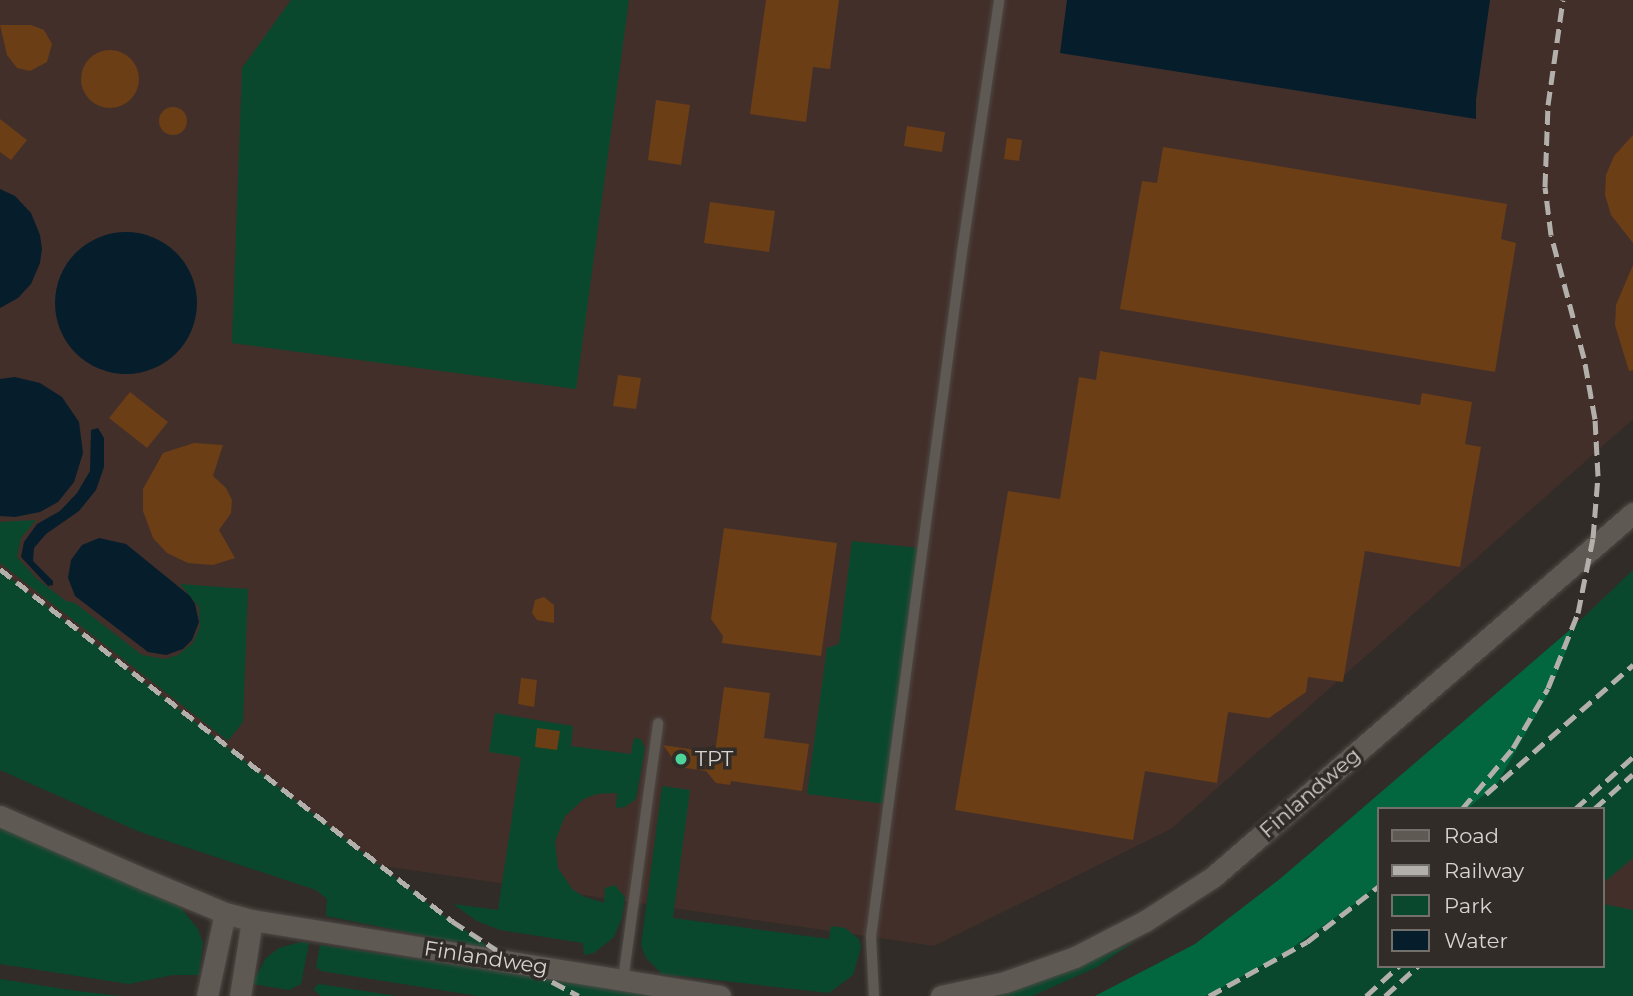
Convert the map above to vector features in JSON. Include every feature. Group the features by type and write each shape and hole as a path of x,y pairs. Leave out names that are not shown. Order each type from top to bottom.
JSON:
{"street":[{"name":"Finlandweg","path":"941,996 1005,982 1075,957 1145,921 1213,877 1633,513"},
{"name":"Finlandweg","path":"0,816 225,913 252,920 720,996"},
{"path":"207,996 225,913"},
{"path":"240,996 252,920"}],"lane":[{"path":"874,996 872,936 962,252 999,0"},
{"path":"623,980 658,723"}],"shaded area":[{"path":"0,0 1633,0 1633,419 1171,829 934,946 301,854 0,720"},
{"path":"1633,853 1633,996 1474,996 1594,968 1605,968 1605,878"}],"green space":[{"path":"291,0 629,0 576,389 232,343 242,68"},
{"path":"36,520 21,538 17,557 37,579 66,601 75,603 142,655 165,659 178,655 193,643 200,627 199,607 180,584 248,589 243,722 228,741 0,563 0,522"},
{"path":"852,541 920,548 886,804 807,794 827,648 839,644"},
{"path":"0,570 443,915 492,949 326,916 327,899 316,890 140,832 0,770"},
{"path":"1633,570 1633,858 1605,881 1605,807 1469,807 1497,784 1548,694 1568,646 1571,629"},
{"path":"1571,629 1568,646 1548,694 1497,784 1469,807 1378,807 1378,884 1356,903 1280,956 1206,996 1095,996 1195,944 1281,878"},
{"path":"495,713 573,726 571,746 631,754 634,738 641,739 645,749 636,799 625,807 616,808 617,793 597,794 584,799 565,816 555,841 558,868 573,890 604,903 605,888 615,885 625,897 622,918 614,937 594,953 584,955 583,943 500,930 477,921 453,904 498,910 521,757 489,752"},
{"path":"662,786 690,790 673,918 829,939 831,926 845,928 859,939 861,947 853,975 829,993 662,974 646,958 641,945"},
{"path":"0,826 180,907 198,929 203,943 199,975 173,975 129,984 0,964"},
{"path":"1378,884 1378,968 1605,968 1605,904 1633,910 1633,996 1206,996 1280,956"},
{"path":"300,942 309,943 301,984 289,990 252,984 266,958 279,948"},
{"path":"1134,942 1097,967 1032,996 985,996 1054,976"},
{"path":"320,945 664,996 478,996 321,971 316,967"},
{"path":"0,979 77,991 121,996 0,996"},
{"path":"319,984 397,996 321,996 313,989"}],"water":[{"path":"1067,0 1490,0 1476,100 1476,119 1060,53"},
{"path":"0,189 15,196 31,213 40,235 42,249 40,263 31,284 18,298 0,308"},
{"path":"126,232 153,238 176,253 191,276 197,303 191,330 176,353 153,368 126,374 99,368 76,353 61,330 55,303 61,276 76,253 99,238"},
{"path":"15,377 40,383 62,397 79,422 83,453 74,482 58,502 40,512 15,517 0,516 0,379"},
{"path":"98,428 104,438 104,467 96,490 79,511 46,534 34,548 33,561 53,581 53,585 48,586 21,557 24,542 37,524 60,511 77,493 90,471 91,430"},
{"path":"99,538 126,544 190,596 195,604 199,622 192,640 183,649 166,655 148,652 75,596 68,578 71,560 82,545"}],"building":[{"path":"766,0 839,0 830,69 813,67 806,122 750,114"},
{"path":"0,25 31,25 44,30 52,44 47,62 30,71 17,68 7,55"},
{"path":"104,50 116,50 131,58 139,73 139,85 131,100 116,108 104,108 89,100 81,85 81,73 89,58"},
{"path":"656,100 690,105 681,165 648,160"},
{"path":"173,107 183,111 187,121 183,131 173,135 163,131 159,121 163,111"},
{"path":"0,119 27,140 11,160 0,152"},
{"path":"907,126 945,132 942,152 904,146"},
{"path":"1633,135 1633,243 1611,215 1605,195 1606,175 1614,156"},
{"path":"1007,138 1022,140 1019,161 1004,159"},
{"path":"1163,147 1507,204 1501,239 1516,243 1495,372 1120,309 1142,181 1157,183"},
{"path":"710,202 775,211 769,252 704,243"},
{"path":"1633,265 1633,370 1629,371 1615,325 1616,305"},
{"path":"1100,351 1420,405 1422,393 1472,402 1465,444 1481,447 1460,567 1365,551 1343,682 1308,677 1306,692 1269,718 1228,712 1217,783 1145,771 1133,840 955,810 1008,491 1060,499 1079,377 1096,380"},
{"path":"618,375 641,378 636,409 613,406"},
{"path":"130,392 168,422 147,448 109,418"},
{"path":"194,443 223,445 213,476 226,488 232,500 231,513 219,530 235,558 213,565 188,563 167,553 153,538 143,511 143,489 163,453"},
{"path":"724,528 837,543 821,656 722,643 723,636 711,619"},
{"path":"544,597 554,605 554,623 537,620 532,613 535,600"},
{"path":"521,678 537,680 534,707 518,704"},
{"path":"724,687 770,693 764,738 809,744 802,791 731,781 730,785 716,783 706,771 679,767 663,745 715,753"},
{"path":"537,728 560,731 557,750 535,747"}],"railway":[{"path":"1464,807 1513,748 1548,688 1578,613 1593,538 1598,476 1595,419 1584,358 1551,235 1545,187 1548,105 1563,0"},
{"path":"0,569 452,921 515,962 579,996"},
{"path":"1486,794 1633,665"},
{"path":"1577,807 1633,757"},
{"path":"1596,807 1633,774"},
{"path":"1209,996 1307,942 1378,887"},
{"path":"1366,996 1397,968"},
{"path":"1385,996 1416,968"}],"place":[{"name":"TPT","path":"681,759"}]}
